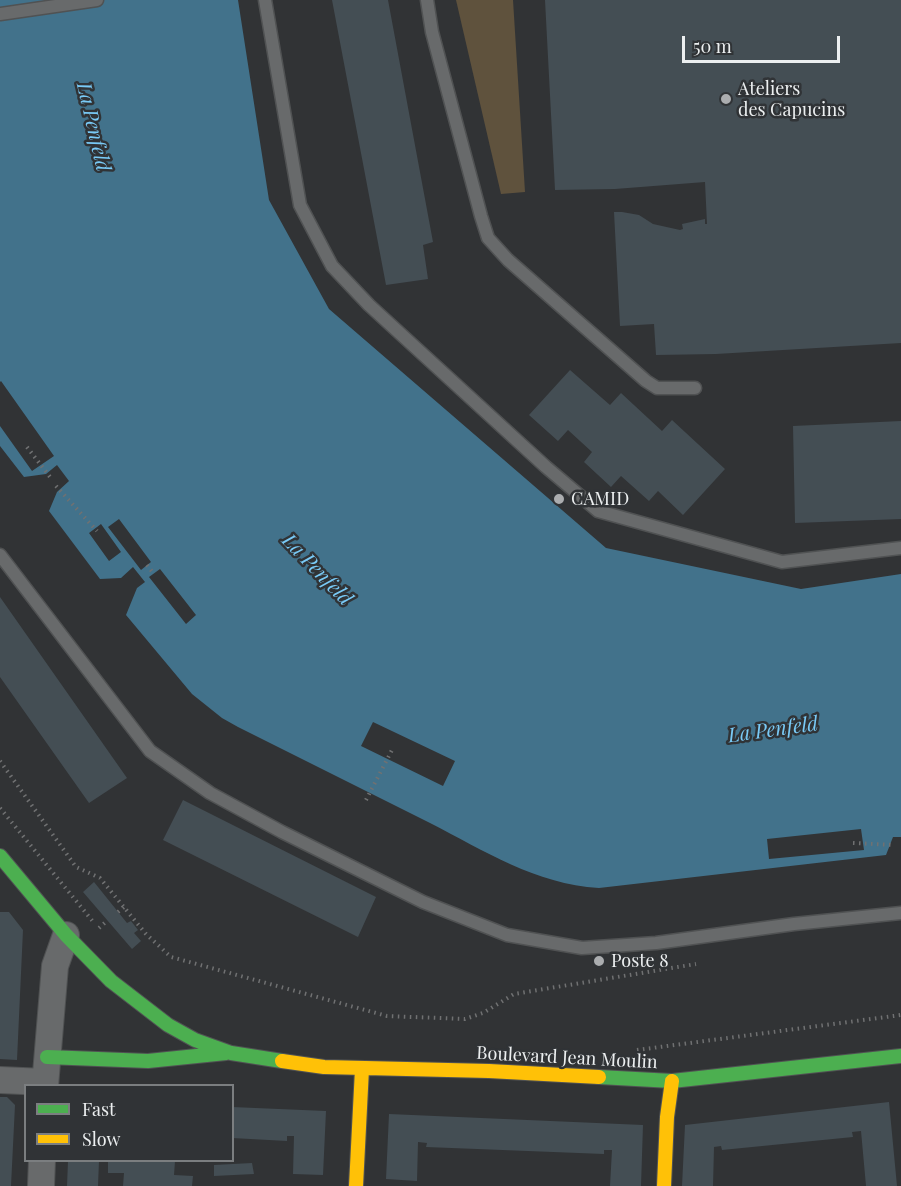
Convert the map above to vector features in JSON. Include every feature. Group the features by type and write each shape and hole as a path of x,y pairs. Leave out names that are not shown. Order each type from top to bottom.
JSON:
{"street":[{"name":"Boulevard Jean Moulin","path":"5,870 111,981 168,1025 195,1040 231,1053 324,1067 489,1071 672,1081 901,1056"},
{"path":"0,1080 46,1075 55,966 66,935"},
{"name":"Boulevard Jean Moulin","path":"46,1075 148,1061 231,1053"},
{"path":"357,1186 362,1069"},
{"path":"664,1186 667,1118 672,1081"},
{"path":"41,1186 42,1162"}],"lane":[{"path":"0,14 97,0"},
{"path":"265,0 300,205 332,266 369,305 546,467 598,511 782,562 901,548"},
{"path":"427,0 432,32 488,238 508,260 646,381 657,388 694,388"},
{"path":"0,555 150,751 210,794 423,902 516,937 582,948 656,943 794,924 901,913"}],"path":[{"path":"27,447 50,477"},
{"path":"56,486 97,531"},
{"path":"147,565 154,574"},
{"path":"366,800 392,750"},
{"path":"0,761 76,867 99,878 146,934 171,957 387,1016 465,1019 483,1013 514,994 696,964"},
{"path":"0,808 106,936"},
{"path":"853,843 894,845"},
{"path":"118,912 124,907"},
{"path":"99,928 108,920"},
{"path":"626,1052 901,1015"}],"shaded area":[{"path":"456,0 513,0 525,192 501,194"}],"water":[{"name":"La Penfeld","path":"0,0 238,0 269,200 329,309 606,548 801,589 901,574 901,837 893,837 886,855 599,888 553,880 491,855 238,727 222,718 192,694 126,615 137,588 145,582 133,567 121,578 100,579 49,511 57,492 69,481 57,465 46,474 24,477 0,446"}],"pier":[{"path":"1,381 54,456 32,471 0,426"},
{"path":"119,519 151,562 141,570 108,527"},
{"path":"101,524 121,552 109,561 89,533"},
{"path":"160,569 196,615 186,624 149,577"},
{"path":"373,722 455,761 443,786 361,746"},
{"path":"861,829 864,850 769,859 767,839"}],"building":[{"path":"332,0 388,0 433,242 423,245 428,279 386,285"},
{"name":"Ateliers des Capucins","path":"545,0 901,0 901,343 716,354 656,355 654,324 620,326 614,212 639,215 653,224 680,230 683,229 682,224 705,219 705,224 707,224 705,182 615,189 555,190"},
{"path":"570,370 610,405 621,393 662,431 672,420 725,469 683,515 658,491 649,501 621,476 611,487 584,462 592,452 568,430 558,441 529,415"},
{"path":"901,421 901,519 795,523 793,426"},
{"path":"0,597 127,778 89,803 0,677"},
{"path":"183,800 376,897 358,937 163,840"},
{"path":"94,882 127,923 131,921 138,930 134,933 141,941 132,949 83,892"},
{"path":"0,912 9,912 23,930 17,1060 0,1059"},
{"path":"0,1097 7,1097 15,1105 11,1186 0,1186"},
{"path":"889,1102 897,1186 866,1186 861,1131 852,1132 853,1137 722,1150 721,1146 714,1147 713,1186 682,1186 685,1125"},
{"path":"234,1107 326,1111 323,1175 293,1174 294,1136 287,1136 287,1141 234,1138"},
{"path":"389,1114 643,1125 641,1186 610,1186 612,1150 604,1150 604,1154 426,1147 427,1143 418,1142 417,1181 386,1179"},
{"path":"68,1162 99,1162 98,1186 67,1186"},
{"path":"108,1162 175,1162 174,1175 193,1176 192,1186 123,1186 124,1173 108,1173"},
{"path":"252,1163 254,1174 214,1176 214,1165"}],"traffic: fast":[{"path":"0,856 66,935 111,981 168,1025 195,1040 231,1053 282,1061"},
{"path":"47,1057 148,1061 226,1053"},
{"path":"599,1077 672,1081 901,1056"}],"traffic: slow":[{"path":"282,1061 324,1067 489,1071 599,1077"},
{"path":"356,1186 362,1069"},
{"path":"664,1186 667,1117 672,1081"}],"place":[{"name":"Ateliers des Capucins","path":"726,99"},
{"name":"CAMID","path":"559,499"},
{"name":"Poste 8","path":"599,961"}]}
